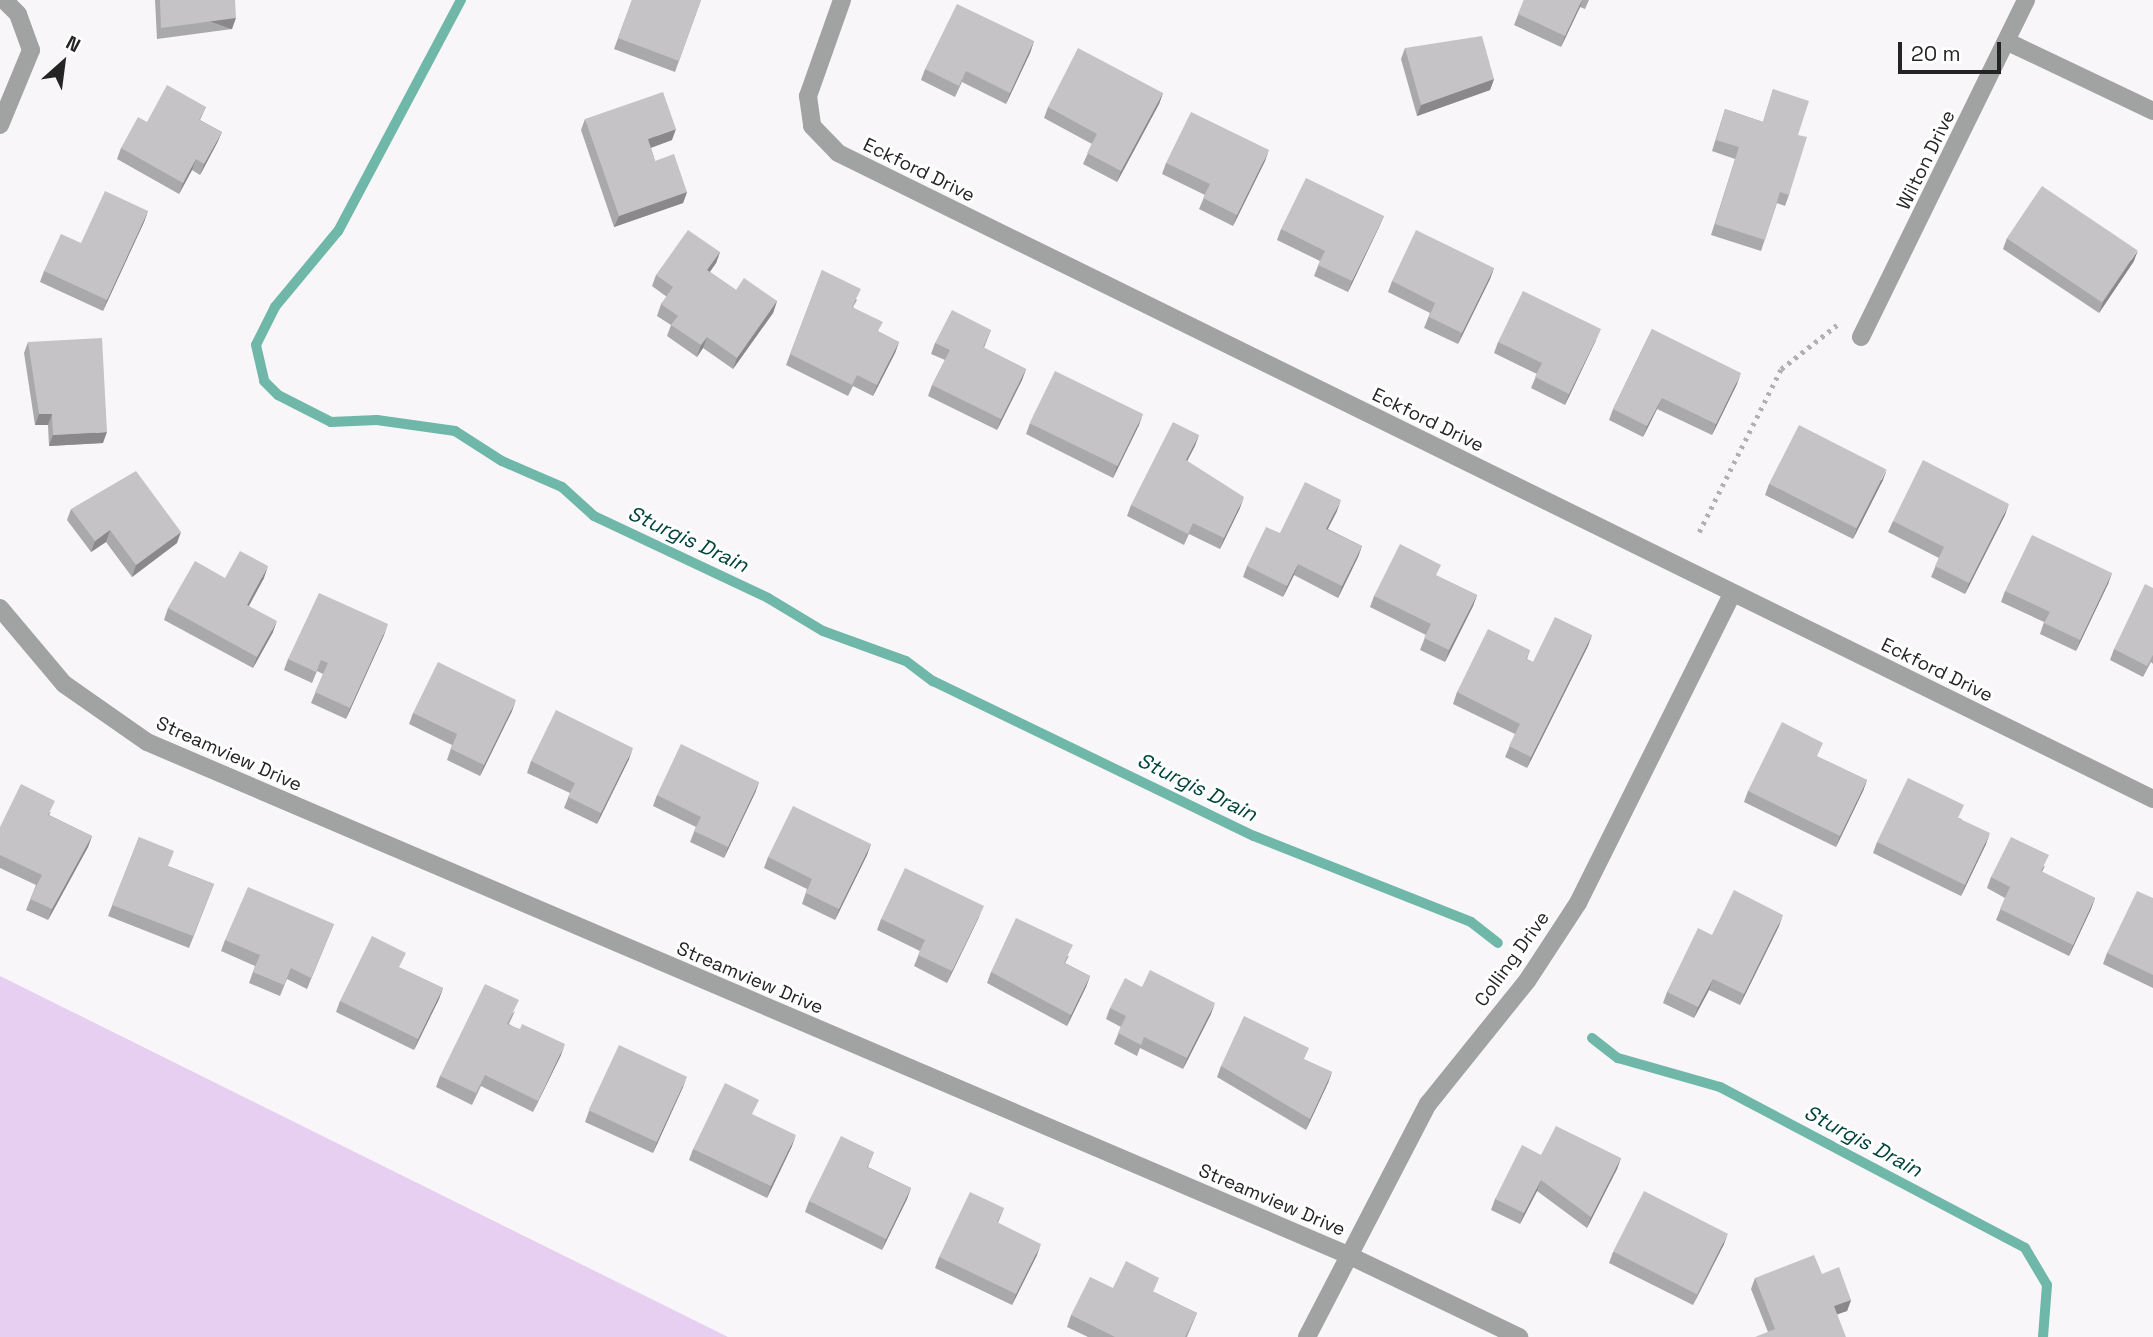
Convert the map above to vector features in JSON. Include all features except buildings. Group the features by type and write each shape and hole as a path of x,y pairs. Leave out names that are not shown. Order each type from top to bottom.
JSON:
{"street":[{"path":"0,125 31,50 18,14 4,0"},
{"name":"Eckford Drive","path":"842,0 808,96 812,126 838,153 2153,799"},
{"name":"Wilton Drive","path":"1861,337 2008,42 2026,0"},
{"path":"2008,42 2153,111"},
{"name":"Colling Drive","path":"1307,1337 1428,1104 1527,981 1578,903 1732,594"},
{"name":"Streamview Drive","path":"0,608 87,703 175,755 1348,1255 1519,1337"}],"path":[{"path":"1699,532 1781,369 1837,325"}],"shaded area":[{"path":"0,976 728,1337 0,1337"}],"waterway":[{"name":"Sturgis Drain","path":"461,0 338,231 275,307 256,345 264,381 278,395 331,422 377,420 455,431 502,461 562,487 594,516 768,598 823,631 906,661 933,681 1254,836 1471,922 1498,943"},
{"name":"Sturgis Drain","path":"1592,1038 1618,1058 1720,1087 2025,1248 2047,1285 2043,1337"}]}
